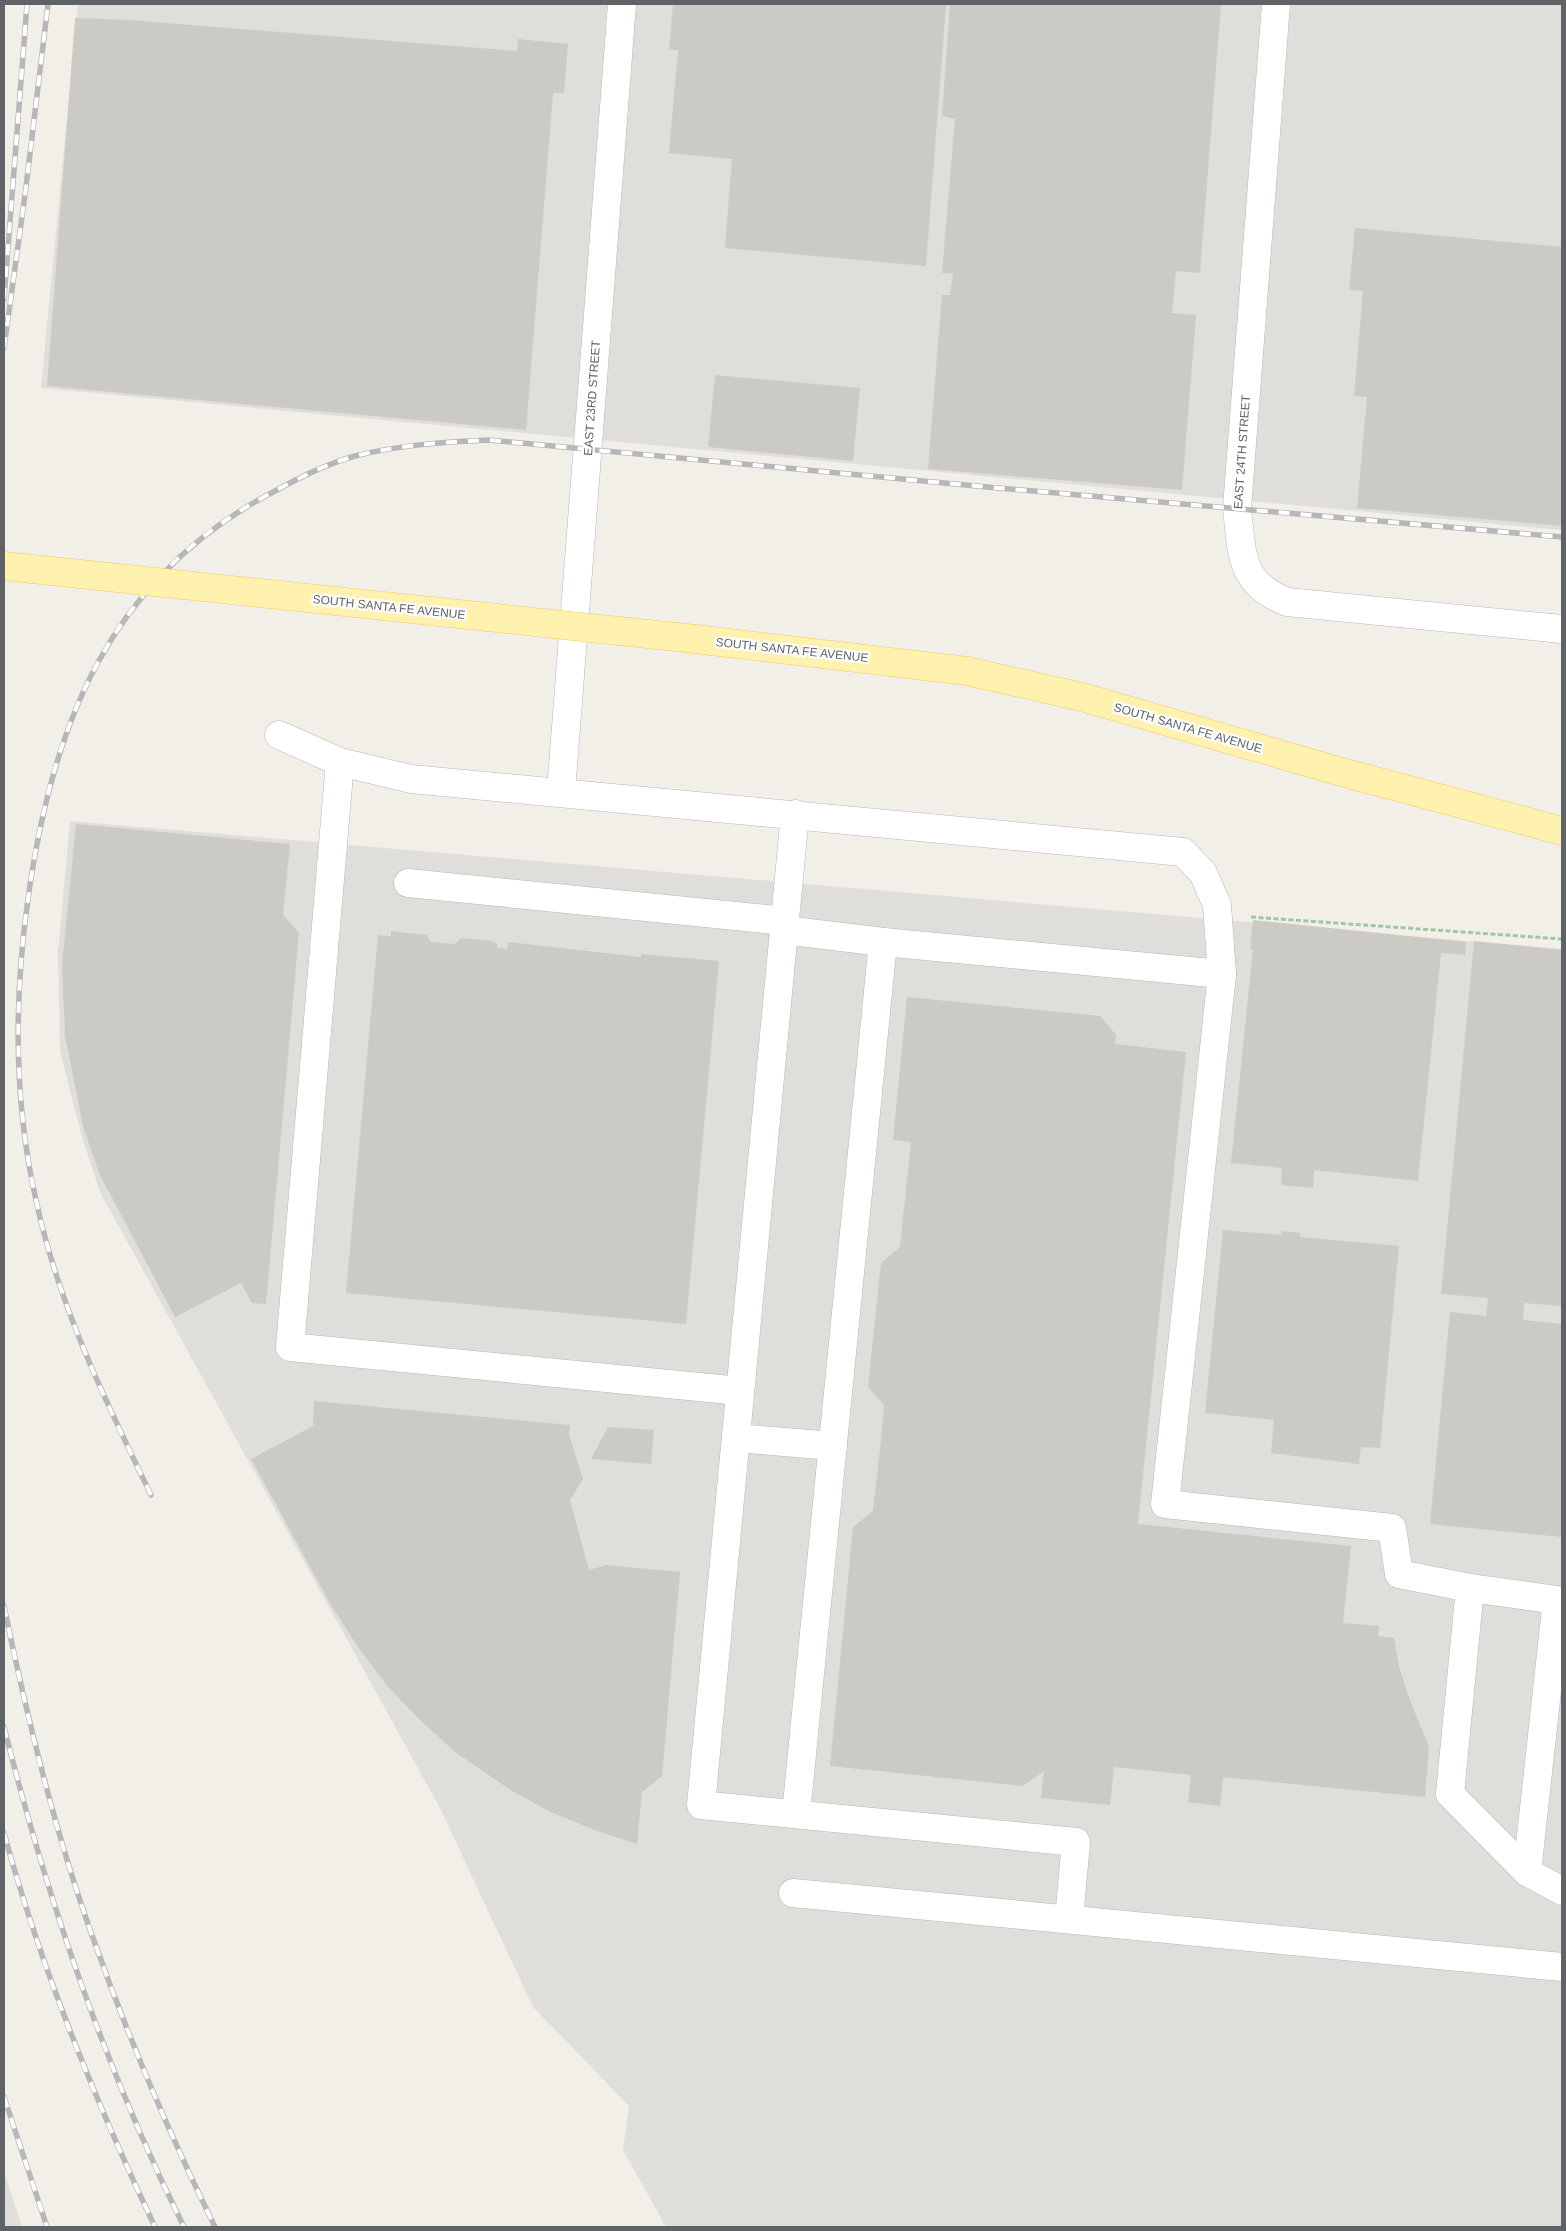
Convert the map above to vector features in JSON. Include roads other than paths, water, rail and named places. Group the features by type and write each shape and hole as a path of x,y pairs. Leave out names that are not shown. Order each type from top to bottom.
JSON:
{"main road":[{"name":"SOUTH SANTA FE AVENUE","path":"4,566 686,638 967,671 1082,697 1338,771 1562,831"}],"street":[{"name":"EAST 23RD STREET","path":"561,792 622,4"},
{"name":"EAST 24TH STREET","path":"1276,4 1237,508 1242,552 1253,582 1270,596 1287,602 1562,630"},
{"path":"279,735 340,762 411,779 1183,852 1203,873 1217,904 1222,974 1165,1504 1392,1528 1399,1574 1470,1588 1557,1600 1528,1872"},
{"path":"340,762 290,1347 740,1391"},
{"path":"795,814 701,1805 1076,1842 1069,1919"},
{"path":"408,883 785,925 883,942 1222,974"},
{"path":"796,1814 883,942"},
{"path":"736,1438 833,1446"},
{"path":"1470,1588 1450,1794 1528,1872 1562,1891"},
{"path":"793,1893 1562,1967"}],"railway":[{"path":"4,299 27,4"},
{"path":"4,348 48,4"},
{"path":"151,1495 84,1351 45,1239 29,1163 20,1088 18,1050 20,974 28,899 39,835 54,773 73,715 99,661 131,611 170,566 218,526 284,486 314,471 345,459 372,452 405,447 489,440 976,486 1562,537"},
{"path":"4,1606 42,1774 79,1897 106,1975 135,2048 181,2156 215,2227"},
{"path":"4,1727 39,1855 80,1982 129,2106 155,2167 184,2227"},
{"path":"4,1833 52,1984 111,2131 155,2227"},
{"path":"4,2097 47,2227"}]}
